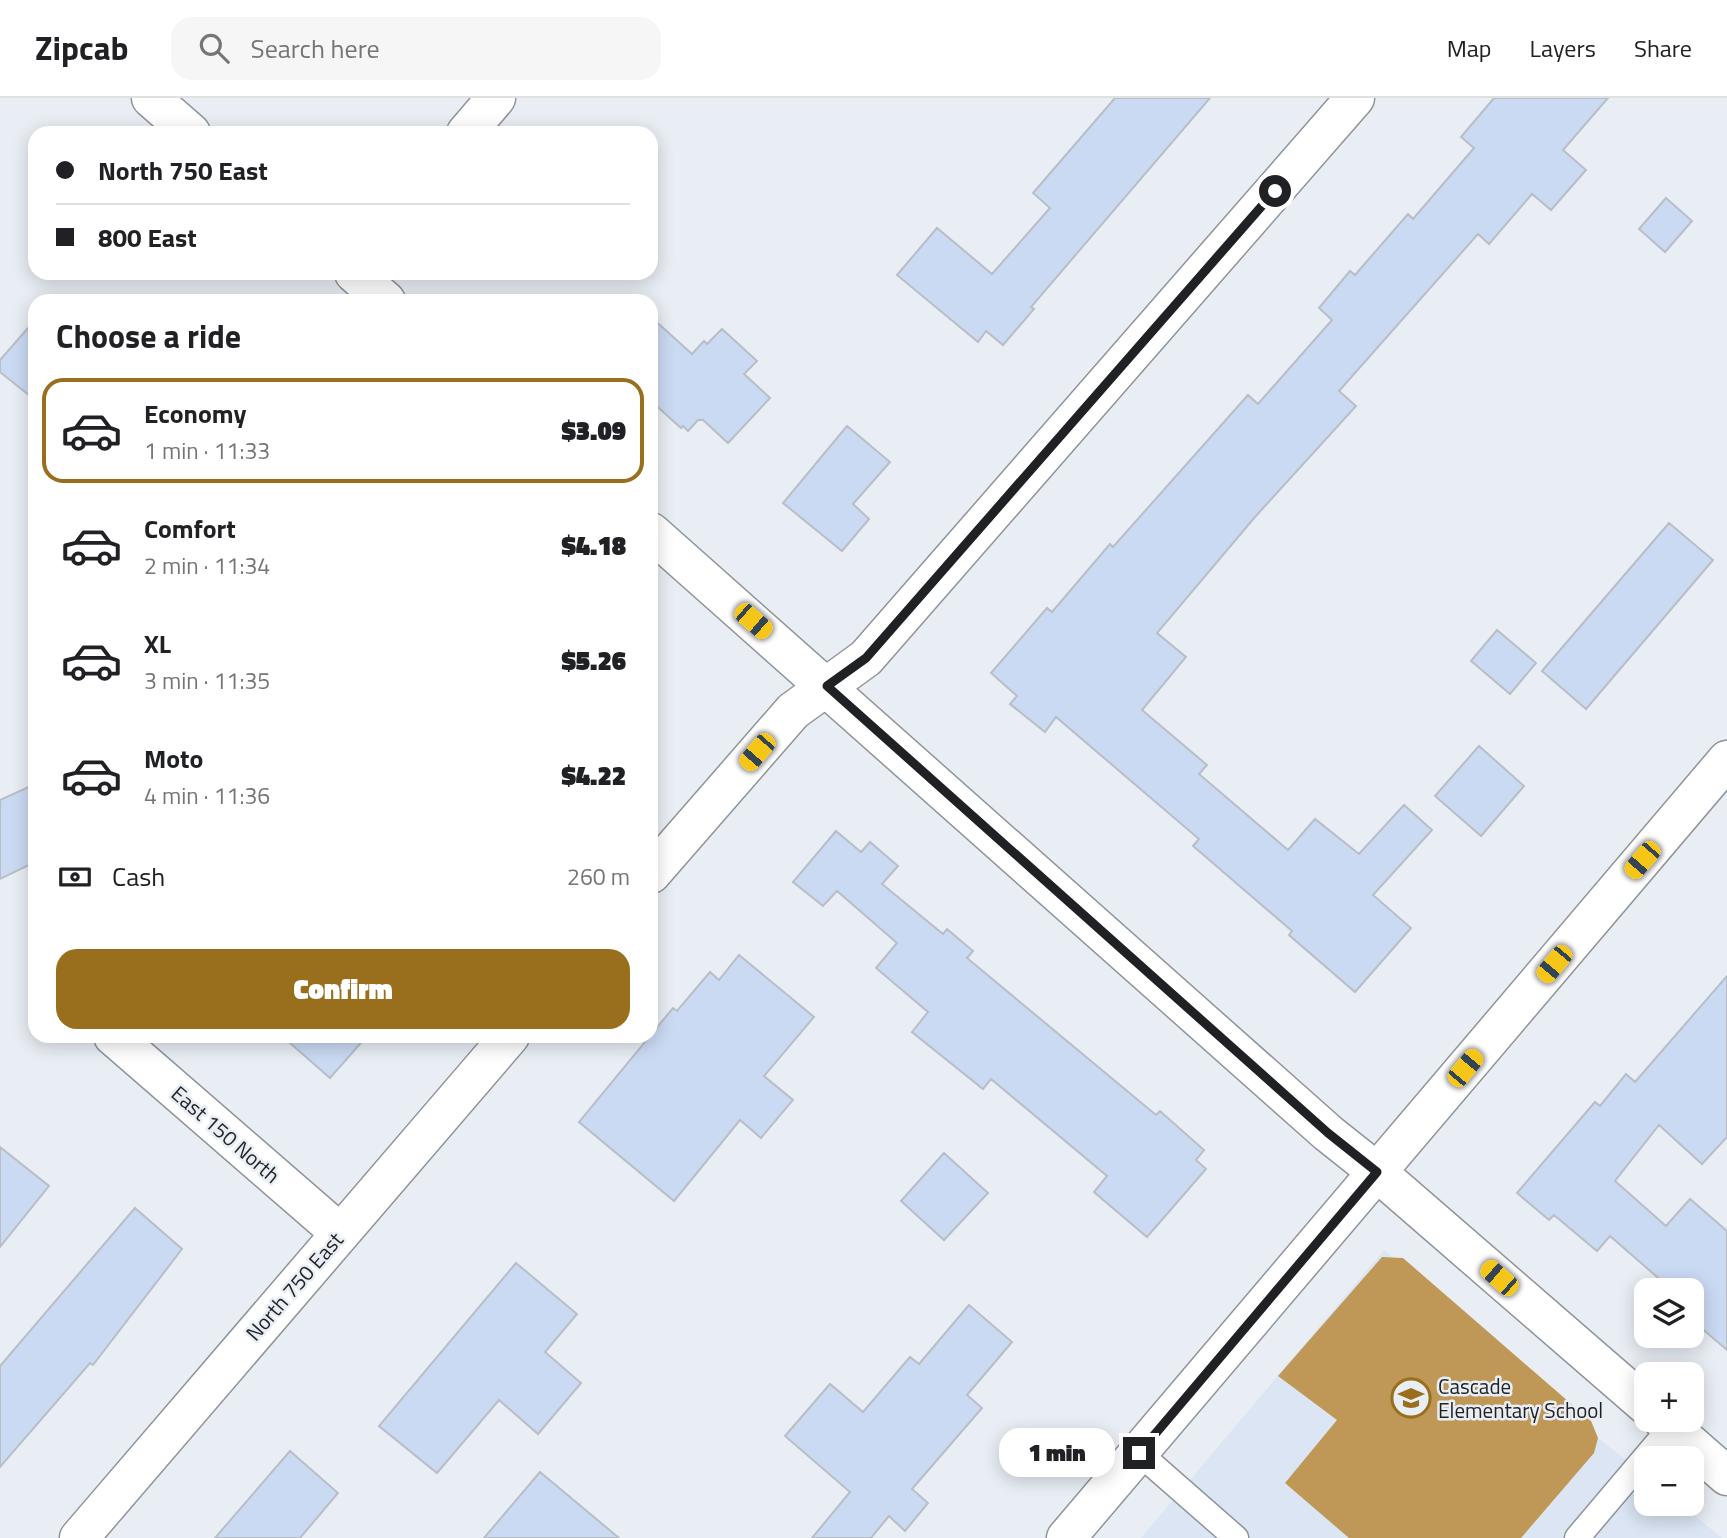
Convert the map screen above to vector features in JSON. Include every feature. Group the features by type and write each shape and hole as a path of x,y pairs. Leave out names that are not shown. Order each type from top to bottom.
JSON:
{"street":[{"path":"151,98 183,126"},
{"path":"472,126 496,98"},
{"path":"658,866 793,711 866,658 1355,98"},
{"path":"362,280 378,294"},
{"path":"658,538 1318,1124 1634,1394"},
{"path":"1066,1538 1727,760"},
{"name":"East 150 North","path":"121,1043 340,1233"},
{"name":"North 750 East","path":"79,1538 504,1043"},
{"path":"1677,1432 1727,1476"}],"lane":[{"path":"1587,1534 1651,1432"},
{"path":"1139,1453 1236,1538"}],"shaded area":[{"name":"Cascade Elementary School","path":"1384,1250 1591,1421 1598,1438 1634,1467 1634,1516 1695,1516 1722,1538 1141,1538"},
{"name":"Cascade Elementary School","path":"1382,1257 1403,1258 1591,1421 1598,1438 1594,1453 1521,1538 1349,1538 1285,1483 1337,1420 1278,1376"}],"building":[{"path":"1115,98 1210,98 1031,307 1034,309 1003,345 986,331 978,342 897,275 937,228 992,274 1050,208 1033,193"},
{"path":"1494,98 1608,98 1563,150 1586,170 1551,210 1532,194 1489,244 1478,234 1339,391 1356,406 1255,517 1157,633 1186,657 1142,710 1207,765 1199,774 1288,850 1315,819 1359,854 1404,805 1432,830 1373,895 1411,928 1355,992 1289,935 1292,931 1193,846 1199,839 1056,717 1045,732 1010,704 1017,696 991,673 1047,608 1052,612 1110,544 1113,547 1248,395 1258,404 1332,320 1319,308 1350,271 1355,275 1408,214 1413,219 1474,148 1461,137"},
{"path":"1666,198 1692,221 1665,252 1639,229"},
{"path":"658,323 692,354 704,341 707,344 722,329 757,361 744,374 770,398 728,443 703,420 698,420 688,431 683,426 681,428 658,407"},
{"path":"28,328 28,394 0,372 0,360"},
{"path":"847,426 890,462 853,504 869,519 842,551 783,503"},
{"path":"1669,523 1713,560 1586,709 1542,671"},
{"path":"1497,630 1536,663 1510,694 1471,661"},
{"path":"1479,746 1524,786 1481,836 1435,796"},
{"path":"28,787 28,865 0,879 0,800"},
{"path":"836,831 861,852 870,842 898,866 882,884 943,934 947,929 973,951 967,958 1156,1115 1160,1111 1204,1150 1196,1160 1206,1169 1147,1237 1094,1192 1107,1176 991,1079 983,1089 912,1032 928,1012 876,968 897,943 837,891 823,906 793,882"},
{"path":"739,955 814,1017 764,1076 793,1100 761,1138 740,1120 674,1201 579,1122 644,1043 658,1043 658,1026 673,1008 677,1011 710,972 719,980"},
{"path":"1727,976 1727,1137 1702,1164 1659,1125 1615,1181 1666,1226 1690,1199 1727,1231 1727,1350 1704,1330 1704,1278 1658,1278 1610,1236 1597,1251 1554,1215 1549,1220 1517,1193 1595,1102 1600,1106 1626,1074 1635,1082"},
{"path":"290,1043 361,1043 330,1078"},
{"path":"0,1147 49,1186 0,1247"},
{"path":"944,1153 988,1193 944,1240 901,1201"},
{"path":"135,1208 182,1249 93,1365 90,1363 0,1467 0,1366"},
{"path":"516,1263 577,1314 545,1352 581,1383 538,1434 499,1400 437,1473 379,1426"},
{"path":"969,1305 1012,1342 967,1395 982,1408 912,1489 928,1503 905,1531 889,1516 871,1538 812,1538 850,1492 785,1436 830,1384 863,1412 910,1357 919,1364"},
{"path":"290,1451 338,1493 300,1538 215,1538"},
{"path":"540,1472 619,1538 484,1538"}],"place":[{"name":"Cascade Elementary School","path":"1411,1398"}],"route":[{"path":"1139,1453 1377,1172 1328,1133 1220,1038 827,686 866,658 1275,191"}]}
